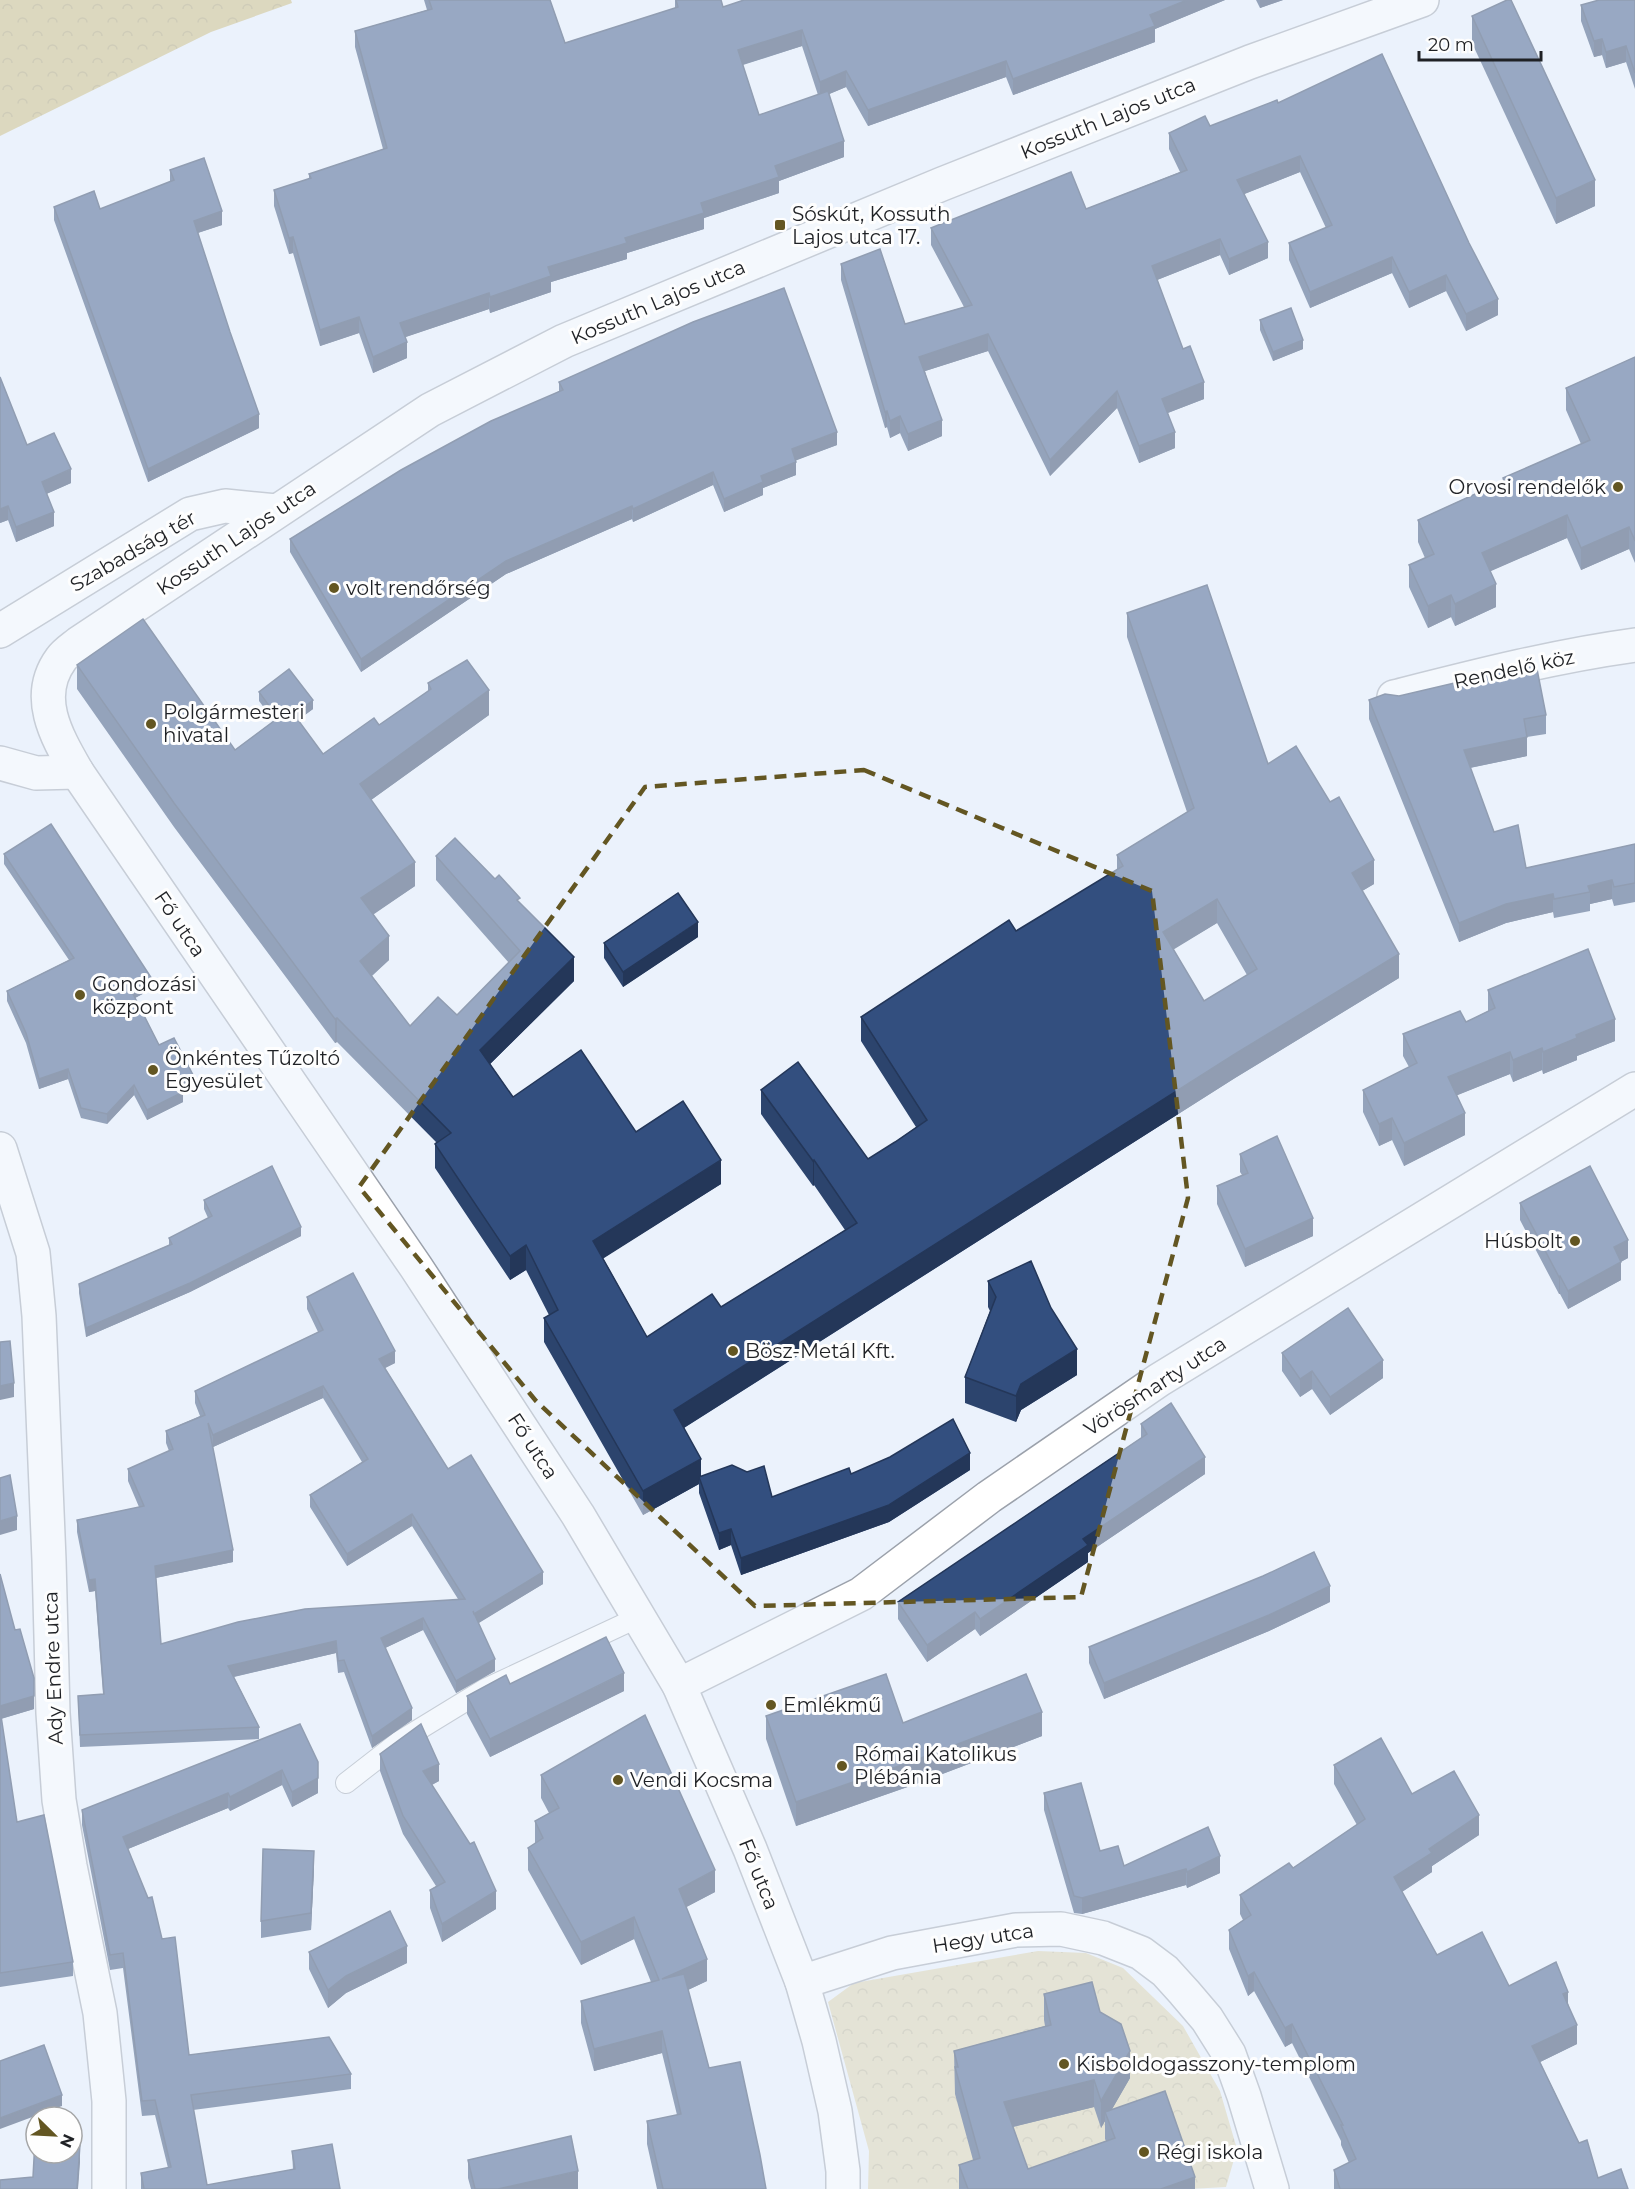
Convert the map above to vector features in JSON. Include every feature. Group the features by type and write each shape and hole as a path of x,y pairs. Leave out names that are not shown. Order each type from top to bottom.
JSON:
{"street":[{"name":"Kossuth Lajos utca","path":"76,772 54,730 47,700 50,679 62,658 79,643 430,410 564,341 931,189 1228,71 1422,0"},
{"name":"Szabadság tér","path":"0,630 190,514 225,506 276,511"},
{"name":"Rendelő köz","path":"1394,697 1467,679 1635,645"},
{"path":"0,762 36,773 76,772"},
{"name":"Fő utca","path":"76,772 416,1266 578,1515 679,1685 750,1849 802,1982 819,2041 835,2111 843,2171 843,2189"},
{"name":"Vörösmarty utca","path":"679,1685 861,1594 989,1497 1160,1380 1635,1089"},
{"name":"Ady Endre utca","path":"0,1149 33,1253 39,1316 53,1713 58,1790 70,1866 100,2013 109,2101 109,2189"},
{"name":"Hegy utca","path":"802,1982 892,1953 1016,1930 1061,1929 1103,1938 1141,1953 1165,1971 1185,1992 1207,2019 1229,2054 1272,2189"}],"lane":[{"path":"346,1783 399,1740 485,1689 639,1617"}],"highlighted area":[{"path":"864,770 1152,891 1188,1198 1081,1597 755,1606 536,1401 359,1187 645,787"}],"green space":[{"path":"0,0 291,0 292,3 211,32 0,136"},
{"path":"1038,1951 1086,1953 1123,1968 1183,2026 1220,2091 1237,2149 1226,2187 1190,2189 1115,2165 967,2189 868,2189 869,2151 828,2002 854,1983"}],"building":[{"path":"429,0 550,0 565,43 678,7 676,0 721,0 723,7 744,0 1187,0 1150,15 1155,26 1013,79 1006,61 868,110 846,71 820,82 802,30 738,50 759,115 828,91 844,141 775,166 779,177 701,203 704,213 625,238 627,243 548,267 551,276 490,297 489,293 400,323 407,342 373,357 359,317 320,330 293,237 289,238 274,190 311,178 309,174 387,148 355,31 432,9"},
{"path":"1511,0 1595,180 1556,198 1472,16"},
{"path":"1599,0 1635,0 1635,73 1626,46 1606,52 1602,39 1594,41 1581,5"},
{"path":"1382,54 1469,243 1498,299 1466,314 1446,275 1409,292 1392,257 1310,292 1289,243 1332,225 1300,156 1237,180 1268,242 1229,259 1220,239 1152,266 1183,349 1190,346 1204,382 1162,399 1175,432 1139,446 1117,391 1050,460 988,334 919,357 942,420 908,434 900,416 890,421 887,411 885,412 841,264 880,249 905,324 972,305 931,228 1071,172 1086,209 1187,170 1169,133 1205,116 1210,126 1277,100 1278,103"},
{"path":"204,158 222,211 194,221 259,414 148,469 54,207 94,191 100,209 174,180 170,170"},
{"path":"784,288 837,432 792,449 796,462 761,476 763,482 724,499 713,472 633,509 632,506 506,561 361,659 290,539 401,470 491,421 563,390 559,382 693,322"},
{"path":"1291,308 1303,340 1273,352 1260,320"},
{"path":"1635,357 1635,541 1629,527 1581,548 1567,515 1482,553 1496,584 1455,604 1451,595 1428,606 1409,565 1434,554 1418,520 1504,481 1503,478 1590,440 1566,388"},
{"path":"0,377 27,445 54,433 71,469 42,482 54,512 16,527 8,506 0,509"},
{"path":"1207,585 1268,764 1296,746 1330,802 1339,797 1374,860 1352,873 1399,954 1235,1054 674,1410 701,1459 643,1491 544,1318 558,1310 526,1245 510,1256 435,1144 451,1133 337,1018 335,1019 174,803 77,665 143,619 235,750 290,709 323,754 374,718 379,725 431,689 428,683 467,660 489,690 360,784 415,862 361,898 389,936 360,961 410,1026 438,997 457,1015 520,951 436,856 455,838 495,879 499,875 520,898 517,900 574,957 480,1050 513,1097 581,1050 636,1132 683,1101 721,1160 593,1241 647,1337 712,1294 721,1307 857,1223 814,1160 761,1090 798,1062 868,1159 895,1142 927,1120 861,1017 1009,920 1016,931 1123,866 1117,855 1194,808 1127,613","holes":["1217,899 1257,969 1204,1001 1163,932"]},
{"path":"1536,664 1546,715 1524,719 1527,737 1464,750 1494,832 1518,825 1526,868 1635,844 1635,883 1614,887 1612,880 1588,886 1590,892 1554,899 1553,894 1506,904 1459,923 1369,700 1385,694 1399,696"},
{"path":"289,669 313,700 294,715 290,709 278,718 259,692"},
{"path":"51,824 152,979 131,990 159,1045 174,1038 193,1075 178,1082 183,1092 147,1110 134,1085 107,1114 81,1108 68,1069 39,1079 26,1033 7,991 74,958 4,854"},
{"path":"678,893 698,922 623,972 604,943"},
{"path":"1588,949 1615,1019 1543,1052 1542,1048 1513,1060 1510,1052 1448,1077 1465,1113 1404,1143 1392,1118 1379,1124 1363,1090 1417,1063 1403,1034 1460,1011 1466,1022 1495,1008 1488,990"},
{"path":"1277,1136 1313,1218 1245,1249 1217,1186 1248,1173 1240,1154"},
{"path":"272,1166 301,1227 190,1283 86,1328 79,1284 172,1244 169,1238 212,1216 204,1200"},
{"name":"Húsbolt","path":"1590,1166 1628,1240 1614,1247 1621,1262 1568,1291 1520,1203"},
{"path":"1031,1261 1051,1308 1077,1349 1021,1384 1016,1396 965,1377 996,1297 988,1281"},
{"path":"353,1273 395,1351 379,1359 448,1469 471,1455 543,1572 474,1614 495,1659 456,1681 423,1618 381,1638 412,1708 372,1736 344,1660 338,1661 336,1641 228,1666 259,1727 80,1735 78,1696 104,1694 95,1579 89,1580 77,1520 144,1506 128,1469 173,1449 166,1431 205,1415 195,1391 323,1330 307,1297","holes":["323,1386 368,1459 310,1495 347,1554 412,1514 465,1599 305,1609 238,1622 161,1644 155,1566 233,1550 208,1423 213,1435"]},
{"path":"1348,1308 1383,1360 1330,1397 1312,1371 1300,1379 1282,1353"},
{"path":"10,1341 14,1383 0,1386 0,1342"},
{"path":"1171,1403 1205,1457 1083,1539 1088,1545 980,1619 975,1612 927,1645 898,1602 1147,1434 1141,1424"},
{"path":"953,1419 970,1453 889,1505 741,1558 731,1529 719,1533 699,1477 732,1465 747,1472 764,1466 772,1497 849,1468 851,1474 890,1457"},
{"path":"10,1475 17,1516 0,1521 0,1478"},
{"path":"1314,1552 1330,1586 1269,1615 1104,1683 1089,1647 1263,1576"},
{"path":"0,1574 15,1630 20,1629 34,1678 34,1696 0,1706"},
{"path":"606,1637 624,1673 490,1739 467,1696 506,1675 510,1684"},
{"path":"886,1674 903,1723 1026,1674 1042,1712 796,1802 766,1716"},
{"path":"0,1709 17,1822 44,1815 73,1962 0,1973"},
{"path":"645,1715 715,1870 679,1889 707,1959 662,1979 684,1974 709,2068 740,2062 766,2189 663,2189 647,2121 681,2114 662,2031 594,2049 581,2001 659,1980 634,1917 581,1942 528,1848 543,1838 535,1821 559,1808 541,1775"},
{"path":"300,1724 318,1762 318,1778 292,1792 282,1770 230,1797 228,1793 123,1837 148,1898 152,1897 162,1939 175,1937 189,2055 329,2037 351,2074 191,2095 207,2185 295,2169 292,2151 332,2144 340,2189 144,2189 141,2173 171,2167 155,2100 142,2101 123,1953 110,1955 82,1810"},
{"path":"421,1724 439,1764 423,1771 470,1844 474,1842 496,1891 442,1924 430,1890 445,1882 403,1816 380,1754"},
{"path":"1381,1738 1412,1794 1454,1771 1479,1815 1429,1849 1432,1853 1394,1877 1437,1955 1482,1932 1509,1986 1556,1962 1568,1992 1563,1994 1577,2025 1532,2046 1579,2143 1587,2140 1598,2178 1621,2169 1628,2189 1340,2189 1334,2170 1356,2159 1341,2125 1343,2125 1292,2024 1285,2028 1254,1972 1248,1976 1229,1930 1251,1915 1240,1895 1289,1863 1293,1868 1365,1819 1334,1765"},
{"path":"1081,1783 1100,1851 1118,1846 1124,1866 1208,1827 1220,1856 1187,1872 1186,1869 1082,1898 1074,1896 1044,1793"},
{"path":"263,1849 314,1851 311,1913 261,1921"},
{"path":"390,1911 407,1946 346,1976 328,1990 309,1952"},
{"path":"1092,1982 1100,2012 1121,2024 1130,2051 1101,2101 1094,2080 1004,2102 1028,2169 1115,2138 1105,2112 1165,2091 1195,2177 1161,2189 968,2189 959,2165 980,2158 955,2067 958,2067 954,2051 1051,2025 1044,1994"},
{"path":"44,2045 62,2095 35,2105 24,2105 24,2109 0,2118 0,2061"},
{"path":"571,2136 578,2171 498,2189 475,2189 468,2160"},
{"path":"34,2165 79,2165 77,2189 0,2189 0,2180 33,2177"}],"place":[{"name":"Sóskút, Kossuth Lajos utca 17.","path":"780,225"},
{"name":"Orvosi rendelők","path":"1618,487"},
{"name":"volt rendőrség","path":"334,588"},
{"name":"Polgármesteri hivatal","path":"151,724"},
{"name":"Gondozási központ","path":"80,995"},
{"name":"Önkéntes Tűzoltó Egyesület","path":"153,1070"},
{"name":"Húsbolt","path":"1575,1241"},
{"name":"Bösz-Metál Kft.","path":"733,1351"},
{"name":"Emlékmű","path":"771,1705"},
{"name":"Római Katolikus Plébánia","path":"842,1766"},
{"name":"Vendi Kocsma","path":"618,1780"},
{"name":"Kisboldogasszony-templom","path":"1064,2064"},
{"name":"Régi iskola","path":"1144,2152"}]}
